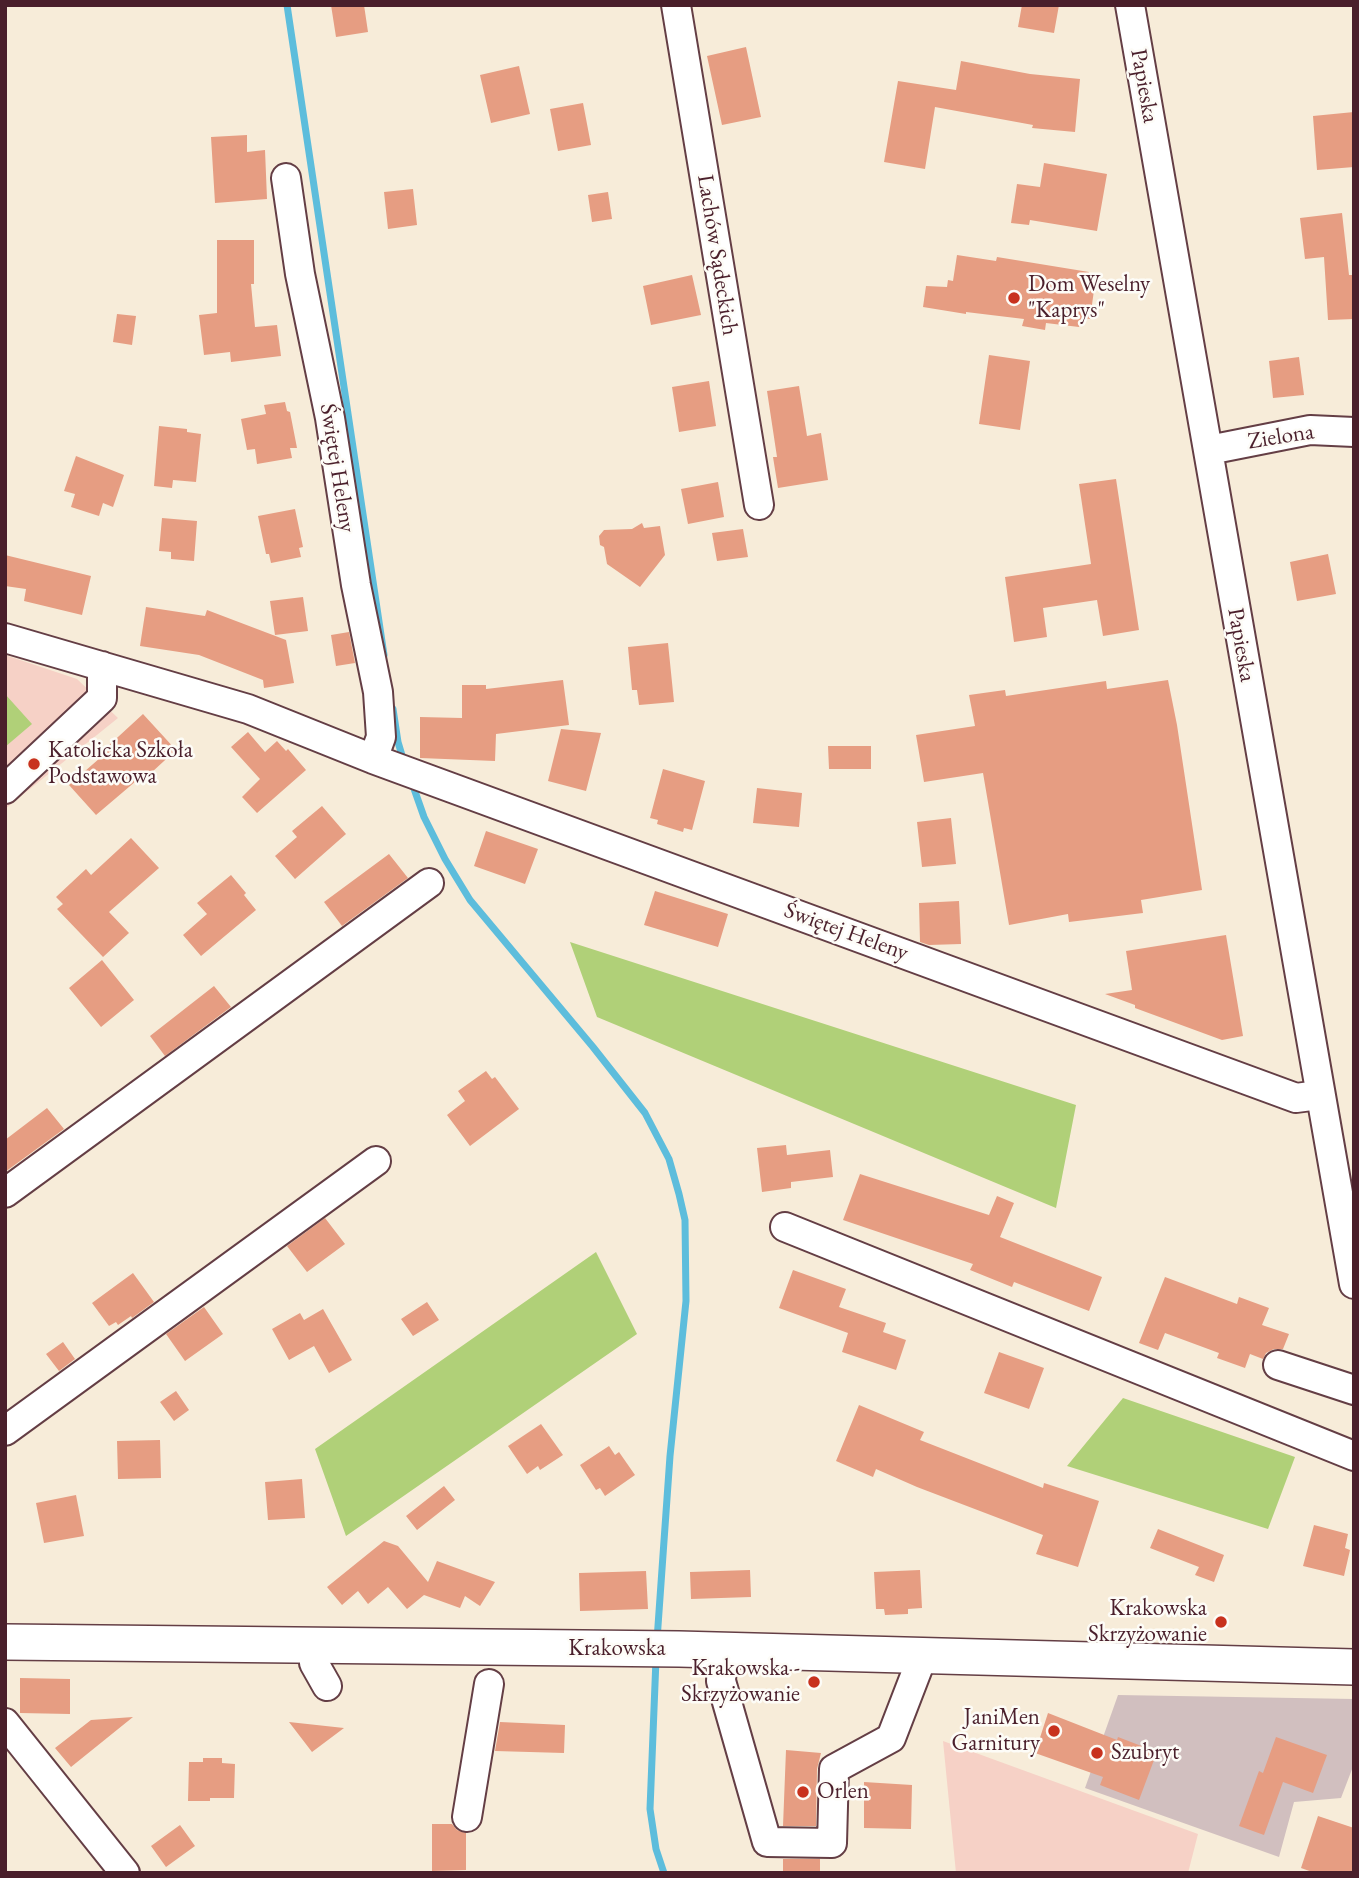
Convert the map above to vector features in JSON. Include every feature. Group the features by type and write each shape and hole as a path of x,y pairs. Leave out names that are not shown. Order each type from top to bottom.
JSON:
{"main road":[{"name":"Krakowska","path":"5,1642 679,1649 1354,1667"}],"street":[{"name":"Lachów Sądeckich","path":"676,5 759,505"},
{"name":"Papieska","path":"1130,5 1319,1095 1344,1172 1354,1284"},
{"name":"Świętej Heleny","path":"286,178 300,274 330,418 356,585 378,692 380,761"},
{"name":"Zielona","path":"1209,450 1310,430 1354,432"},
{"name":"Świętej Heleny","path":"5,638 248,709 380,761 1296,1098 1319,1095"},
{"path":"5,789 102,698 102,666"},
{"path":"5,1193 429,883"},
{"path":"5,1431 376,1161"},
{"path":"785,1227 1354,1456"},
{"path":"1278,1365 1354,1390"},
{"path":"723,1650 722,1681 767,1842 832,1843 834,1769 891,1738 923,1655"},
{"path":"467,1817 489,1684"},
{"path":"5,1723 125,1873"}],"shaded area":[{"name":"Katolicka Szkoła Podstawowa","path":"5,655 77,679 118,718 5,809"},
{"path":"1118,1695 1354,1699 1354,1764 1341,1798 1294,1802 1279,1857 1085,1788"},
{"path":"943,1741 1198,1834 1188,1873 956,1873"}],"green space":[{"path":"5,694 32,724 5,747"},
{"path":"570,942 1076,1105 1056,1208 597,1017"},
{"path":"596,1252 637,1334 346,1536 315,1449"},
{"path":"1123,1398 1295,1457 1268,1529 1067,1466"}],"building":[{"path":"331,5 364,5 368,32 336,37"},
{"path":"1022,5 1059,5 1054,33 1018,27"},
{"path":"746,47 761,117 722,125 707,56"},
{"path":"961,61 1030,74 1080,79 1075,132 1032,128 1033,125 935,107 925,169 884,162 898,81 956,90"},
{"path":"519,66 530,114 491,123 480,75"},
{"path":"583,103 591,145 558,151 550,109"},
{"path":"1354,112 1354,167 1317,170 1313,116"},
{"path":"247,135 247,152 265,150 267,199 215,203 211,137"},
{"path":"1044,163 1107,174 1097,231 1030,220 1029,225 1011,223 1017,184 1040,187"},
{"path":"413,189 417,225 388,229 384,192"},
{"path":"608,192 612,219 592,222 588,195"},
{"path":"1342,213 1349,275 1354,275 1354,319 1328,320 1324,257 1305,259 1300,218"},
{"path":"217,240 254,240 254,284 251,284 255,327 277,325 281,356 231,362 230,352 204,355 199,315 217,313"},
{"name":"Dom Weselny \"Kaprys\"","path":"957,255 996,261 997,257 1089,272 1087,282 1095,283 1090,319 1082,318 1079,327 1046,323 1045,330 1022,326 1024,319 923,307 926,286 947,287 948,280 953,281"},
{"path":"692,275 701,315 651,325 643,286"},
{"path":"117,314 136,316 132,345 113,342"},
{"path":"989,355 1030,361 1020,430 979,424"},
{"path":"1299,357 1304,395 1273,398 1269,361"},
{"path":"709,381 716,426 679,432 672,387"},
{"path":"799,386 807,436 821,433 828,480 778,488 773,457 777,457 767,391"},
{"path":"285,402 287,411 290,412 297,448 290,448 292,458 257,464 255,449 247,450 241,419 266,414 264,405"},
{"path":"159,426 187,429 187,432 201,434 196,482 173,480 172,488 154,486"},
{"path":"76,456 124,475 113,507 103,503 99,516 71,507 75,494 64,491"},
{"path":"1116,479 1139,630 1103,636 1097,600 1043,608 1047,637 1014,642 1005,577 1091,564 1079,484"},
{"path":"718,482 724,517 688,524 681,489"},
{"path":"295,509 303,547 299,548 301,557 271,563 269,554 266,554 258,516"},
{"path":"162,518 197,521 194,561 171,559 171,552 159,551"},
{"path":"642,523 644,528 660,526 665,555 640,587 607,564 599,536 604,530 632,529"},
{"path":"743,529 748,557 717,561 712,533"},
{"path":"1328,554 1336,594 1297,601 1290,562"},
{"path":"5,555 91,576 82,615 24,601 26,589 5,586"},
{"path":"303,597 308,631 275,635 270,601"},
{"path":"146,607 205,616 207,610 286,640 294,683 264,688 263,680 199,655 140,646"},
{"path":"349,632 355,663 336,666 331,635"},
{"path":"668,643 674,702 639,705 637,690 632,690 628,647"},
{"path":"563,680 569,725 496,734 495,761 420,758 420,717 462,718 462,685 486,685 486,689"},
{"path":"1168,680 1202,890 1141,900 1143,913 1069,922 1068,914 1009,925 983,773 924,782 916,735 975,726 969,695 1005,690 1006,696 1106,681 1107,689"},
{"path":"143,714 176,750 139,784 136,781 96,815 69,785 108,751 106,748"},
{"path":"561,729 601,733 586,791 548,781"},
{"path":"248,732 265,752 277,741 286,751 288,749 306,770 257,813 242,797 260,779 231,747"},
{"path":"828,746 871,746 871,769 829,769"},
{"path":"663,769 705,781 692,830 684,828 683,832 657,824 658,820 650,818"},
{"path":"757,788 802,793 799,827 753,823"},
{"path":"322,806 346,834 295,879 275,856 297,837 292,831"},
{"path":"951,818 956,864 922,867 917,822"},
{"path":"486,831 538,849 525,884 474,866"},
{"path":"131,838 159,868 109,912 129,933 103,957 57,909 63,904 56,897 86,869 91,875"},
{"path":"389,854 408,878 342,926 324,902"},
{"path":"231,875 256,910 201,956 183,935 207,914 197,903"},
{"path":"655,891 728,914 718,947 644,925"},
{"path":"959,901 961,944 929,945 920,942 919,903"},
{"path":"1226,935 1243,1036 1222,1040 1105,994 1132,990 1126,951"},
{"path":"102,960 134,1000 101,1027 69,988"},
{"path":"214,986 231,1007 165,1056 150,1036"},
{"path":"486,1071 492,1079 495,1077 519,1109 470,1146 447,1115 465,1101 458,1091"},
{"path":"47,1108 64,1129 5,1172 5,1140"},
{"path":"786,1145 787,1155 830,1150 833,1177 791,1182 791,1188 762,1192 757,1148"},
{"path":"860,1174 989,1215 997,1196 1014,1203 1000,1237 1102,1277 1089,1311 1014,1282 1012,1287 970,1270 973,1264 843,1220"},
{"path":"325,1218 345,1244 307,1272 287,1246"},
{"path":"793,1270 846,1289 839,1307 886,1323 883,1332 906,1340 896,1370 842,1352 848,1333 779,1308"},
{"path":"133,1273 154,1302 132,1318 131,1316 118,1325 116,1322 109,1326 92,1303"},
{"path":"1165,1277 1237,1304 1239,1297 1269,1308 1262,1325 1289,1334 1283,1349 1266,1353 1263,1359 1250,1354 1245,1368 1217,1358 1219,1353 1165,1333 1158,1350 1139,1343"},
{"path":"427,1302 439,1320 413,1336 401,1319"},
{"path":"204,1307 223,1334 185,1361 166,1334"},
{"path":"323,1309 352,1360 329,1373 314,1346 289,1360 272,1329 300,1313 304,1320"},
{"path":"63,1342 75,1359 59,1371 46,1354"},
{"path":"999,1352 1044,1368 1029,1409 984,1393"},
{"path":"176,1391 189,1410 174,1421 160,1402"},
{"path":"859,1405 924,1432 920,1440 1043,1488 1044,1483 1099,1501 1078,1567 1036,1554 1043,1535 876,1469 873,1477 836,1461"},
{"path":"541,1424 563,1455 540,1470 538,1466 527,1474 508,1446"},
{"path":"160,1440 161,1478 118,1479 117,1441"},
{"path":"609,1446 615,1455 619,1452 635,1475 605,1496 600,1488 596,1490 580,1465"},
{"path":"302,1479 305,1518 268,1520 265,1482"},
{"path":"444,1486 455,1500 417,1530 406,1516"},
{"path":"76,1495 84,1536 44,1543 36,1503"},
{"path":"1314,1525 1348,1534 1345,1548 1350,1550 1344,1576 1303,1566"},
{"path":"1158,1529 1224,1555 1214,1582 1195,1575 1199,1567 1150,1548"},
{"path":"384,1541 398,1546 428,1582 437,1561 495,1582 480,1606 465,1596 460,1608 424,1595 407,1609 388,1587 368,1604 358,1591 342,1605 327,1587"},
{"path":"750,1570 751,1597 691,1599 690,1572"},
{"path":"920,1570 922,1608 908,1609 908,1614 885,1615 884,1609 876,1609 874,1572"},
{"path":"646,1571 648,1609 580,1611 579,1573"},
{"path":"20,1678 70,1679 70,1714 20,1713"},
{"path":"1048,1713 1117,1740 1118,1737 1157,1752 1139,1800 1100,1785 1103,1777 1035,1753"},
{"path":"133,1717 71,1767 55,1748 91,1720"},
{"path":"289,1722 344,1728 312,1752"},
{"path":"500,1722 565,1725 564,1753 495,1751"},
{"path":"1276,1737 1327,1755 1313,1793 1283,1782 1264,1835 1239,1826 1259,1771 1263,1773"},
{"name":"Orlen","path":"786,1750 821,1753 817,1769 816,1826 783,1826"},
{"path":"203,1758 222,1758 222,1763 235,1764 234,1798 188,1801 189,1762 203,1762"},
{"path":"864,1782 912,1785 911,1829 864,1828"},
{"path":"1318,1816 1354,1828 1354,1873 1315,1873 1301,1868"},
{"path":"432,1824 452,1824 457,1830 466,1833 466,1870 432,1871"},
{"path":"180,1825 195,1846 166,1867 151,1846"},
{"path":"783,1859 820,1859 820,1873 783,1873"}],"waterway":[{"path":"287,5 384,655"},
{"path":"393,709 404,762"},
{"path":"412,783 424,817 470,900 645,1113 669,1159 685,1220 686,1301 670,1456 657,1640"},
{"path":"656,1659 650,1809 656,1849 664,1873"}],"place":[{"name":"Dom Weselny \"Kaprys\"","path":"1014,298"},
{"name":"Katolicka Szkoła Podstawowa","path":"34,764"},
{"name":"Krakowska Skrzyżowanie","path":"1221,1622"},
{"name":"Krakowska - Skrzyżowanie","path":"814,1682"},
{"name":"JaniMen Garnitury","path":"1054,1731"},
{"name":"Szubryt","path":"1097,1753"},
{"name":"Orlen","path":"803,1792"}]}
